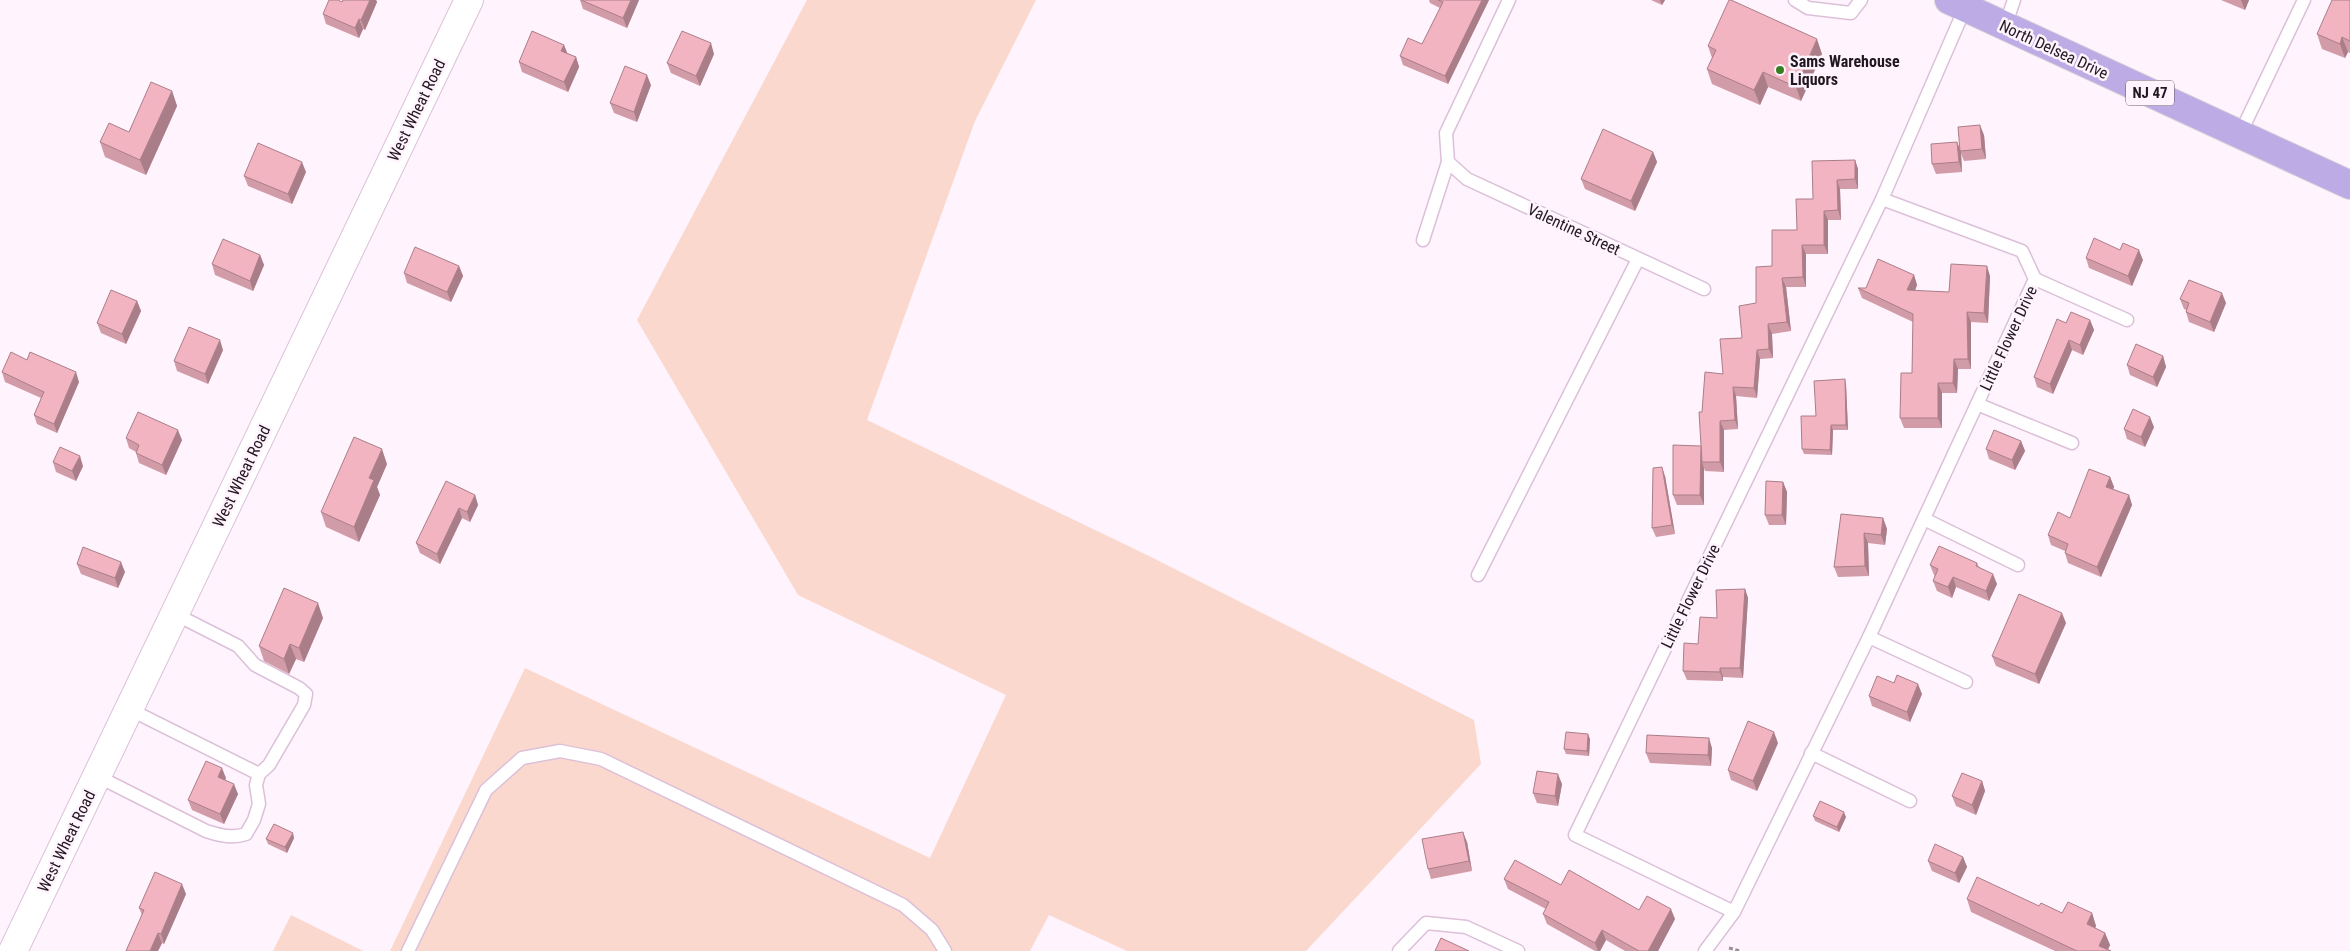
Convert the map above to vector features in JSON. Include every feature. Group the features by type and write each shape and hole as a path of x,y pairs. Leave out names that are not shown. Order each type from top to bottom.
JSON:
{"main road":[{"name":"North Delsea Drive","path":"1957,4 2350,185"}],"street":[{"name":"West Wheat Road","path":"13,951 469,0"}],"lane":[{"path":"1422,240 1448,162 1446,133 1510,0"},
{"path":"1795,0 1808,8 1851,13 1861,0"},
{"path":"2005,26 2014,0"},
{"path":"2240,134 2304,0"},
{"name":"Little Flower Drive","path":"1734,912 1575,834 1882,199 1957,4"},
{"name":"Valentine Street","path":"1448,162 1467,179 1704,289"},
{"name":"Little Flower Drive","path":"1705,951 1734,912 1869,637 2035,279 2022,251 1882,199"},
{"path":"1478,575 1638,259"},
{"path":"2035,279 2127,320"},
{"path":"1977,404 2072,443"},
{"path":"1924,519 2018,565"},
{"path":"98,776 206,831 235,837 246,834 254,820 259,804 256,785 259,774 269,765 274,757 304,705 306,694 299,688 255,664 238,646 175,614"},
{"path":"1869,637 1966,682"},
{"path":"129,709 259,774"},
{"path":"408,951 486,790 522,758 560,751 601,759 903,905 932,930 945,951"},
{"path":"1811,753 1910,801"},
{"path":"1399,951 1426,923 1466,927 1518,951"}],"shaded area":[{"path":"807,0 1036,0 975,121 867,420 1151,557 1474,720 1481,764 1306,951 1127,951 1049,915 1030,951 390,951 525,668 930,858 1006,695 798,595 637,320"},
{"path":"291,915 363,951 273,951"}],"building":[{"path":"329,0 342,2 343,0 370,0 361,20 359,19 355,28 323,14"},
{"path":"581,0 631,0 623,18"},
{"path":"1438,0 1482,0 1445,76 1400,56 1408,38 1422,44 1443,2"},
{"path":"1729,0 1817,39 1796,87 1763,72 1754,90 1707,69 1716,50 1708,46"},
{"path":"2332,0 2350,0 2350,41 2342,37 2340,44 2317,34"},
{"path":"532,31 564,45 561,51 576,57 564,82 519,62"},
{"path":"682,31 711,43 696,76 667,63"},
{"path":"625,66 647,75 634,112 610,103"},
{"path":"151,82 172,91 140,160 100,142 109,123 129,132"},
{"path":"1980,125 1982,149 1960,151 1958,127"},
{"path":"1603,129 1653,152 1631,201 1581,179"},
{"path":"1957,142 1959,162 1932,164 1931,144"},
{"path":"258,143 302,162 288,194 244,176"},
{"path":"1855,160 1855,179 1837,180 1838,210 1824,211 1824,245 1802,245 1803,277 1782,278 1787,322 1768,324 1769,349 1757,350 1754,388 1733,387 1735,420 1720,421 1720,462 1702,462 1699,412 1702,412 1705,372 1723,374 1720,339 1742,338 1739,306 1756,303 1756,267 1772,266 1772,230 1797,230 1796,199 1813,199 1812,161"},
{"path":"2094,238 2120,250 2123,243 2139,250 2128,276 2086,258"},
{"path":"223,239 260,255 250,281 212,264"},
{"path":"415,247 459,266 447,292 404,273"},
{"path":"1878,259 1914,275 1907,290 1949,292 1951,264 1987,266 1984,313 1967,312 1968,359 1954,359 1953,383 1938,383 1938,418 1900,418 1901,373 1912,373 1913,314 1858,288 1866,288"},
{"path":"2189,280 2222,293 2210,322 2186,312 2189,303 2180,299"},
{"path":"111,290 137,301 122,334 97,323"},
{"path":"2071,312 2090,320 2080,345 2069,340 2050,384 2034,377 2057,319 2066,323"},
{"path":"189,327 220,340 205,374 174,361"},
{"path":"2136,344 2163,356 2153,377 2127,365"},
{"path":"11,352 27,360 30,352 76,372 54,424 34,415 44,392 2,372"},
{"path":"1845,379 1846,425 1831,425 1830,450 1802,449 1801,416 1816,416 1814,381"},
{"path":"2133,409 2150,417 2141,437 2124,429"},
{"path":"138,412 178,430 162,465 136,453 139,445 126,438"},
{"path":"1994,430 2021,441 2012,460 1986,449"},
{"path":"354,437 382,449 369,478 374,480 354,527 321,512"},
{"path":"1673,445 1701,446 1700,495 1673,495"},
{"path":"60,447 80,456 72,471 53,462"},
{"path":"1662,467 1672,525 1652,528 1653,468"},
{"path":"2089,469 2110,477 2106,487 2129,495 2097,567 2065,553 2068,544 2048,535 2058,512 2070,518"},
{"path":"446,481 475,495 467,512 459,508 437,554 416,543"},
{"path":"1766,481 1783,482 1782,515 1765,515"},
{"path":"1841,514 1883,518 1881,535 1864,533 1865,566 1834,567"},
{"path":"1939,546 1977,563 1976,566 1993,574 1986,591 1953,577 1948,587 1933,581 1938,569 1930,565"},
{"path":"83,547 121,562 115,578 77,564"},
{"path":"284,588 318,603 299,648 290,644 284,659 259,646"},
{"path":"1745,589 1740,668 1720,668 1720,672 1683,671 1684,643 1698,644 1700,617 1717,618 1716,590"},
{"path":"2019,594 2062,613 2035,674 1992,656"},
{"path":"1897,675 1918,684 1907,712 1869,696 1877,676 1894,683"},
{"path":"1748,721 1774,732 1753,781 1728,770"},
{"path":"1566,732 1588,734 1587,751 1564,749"},
{"path":"1647,735 1709,738 1708,755 1646,753"},
{"path":"206,761 222,768 218,777 234,784 220,814 188,800"},
{"path":"1537,771 1558,774 1555,796 1533,793"},
{"path":"1962,773 1982,781 1972,805 1952,796"},
{"path":"1820,801 1844,812 1837,827 1813,816"},
{"path":"274,824 293,833 285,847 266,839"},
{"path":"1463,832 1469,861 1428,869 1422,839"},
{"path":"1935,844 1963,857 1955,873 1928,861"},
{"path":"1515,860 1561,885 1569,870 1639,910 1647,896 1671,909 1648,951 1639,951 1602,930 1595,943 1543,914 1549,902 1504,879"},
{"path":"155,872 182,884 161,934 158,933 150,951 126,951 144,910 139,908"},
{"path":"1977,877 2039,906 2041,903 2062,913 2068,902 2092,913 2087,924 2105,933 2099,946 2111,951 2077,951 1967,899"},
{"path":"1441,938 1469,951 1435,951"}],"place":[{"name":"Sams Warehouse Liquors","path":"1780,70"}]}
